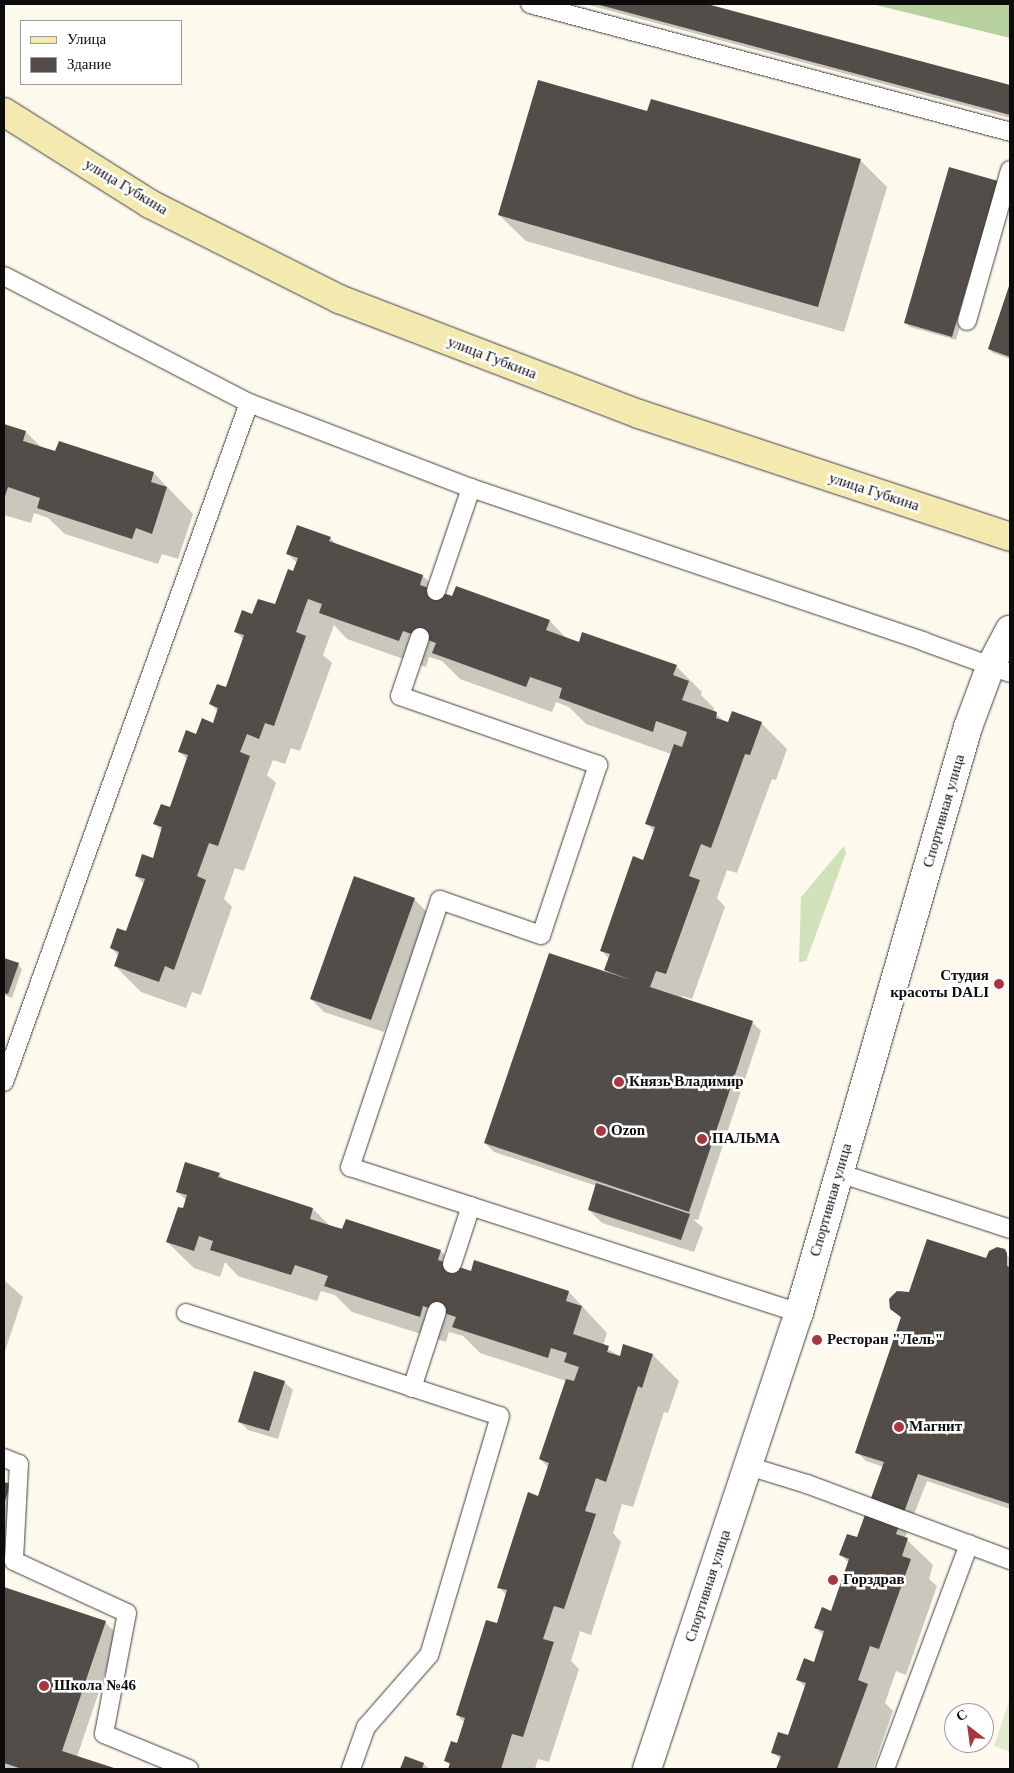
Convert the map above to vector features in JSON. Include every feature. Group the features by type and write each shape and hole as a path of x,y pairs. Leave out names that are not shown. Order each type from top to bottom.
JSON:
{"main road":[{"name":"улица Губкина","path":"4,112 150,204 339,299 639,414 1010,537"}],"street":[{"name":"Спортивная улица","path":"647,1769 799,1313 968,727 1001,669 1010,630"}],"lane":[{"path":"530,4 1010,132"},
{"path":"966,321 1010,170"},
{"path":"4,276 248,404 471,488 1001,669"},
{"path":"4,1082 248,404"},
{"path":"436,591 471,488"},
{"path":"420,637 400,696 598,764 541,935 440,900 350,1167 799,1313"},
{"path":"839,1173 1010,1229"},
{"path":"452,1264 471,1206"},
{"path":"412,1388 437,1311"},
{"path":"186,1314 500,1416 429,1654 366,1727 351,1769"},
{"path":"4,1458 19,1464 14,1561 127,1613 104,1734 189,1769"},
{"path":"748,1466 807,1484 1010,1560"},
{"path":"885,1769 969,1544"}],"green space":[{"path":"872,4 1010,4 1010,38"},
{"path":"844,846 846,853 806,961 799,962 801,897"},
{"path":"1010,1698 1010,1752 994,1746"}],"building":[{"path":"596,4 707,4 1010,85 1010,115"},
{"path":"538,80 647,111 651,99 861,159 818,307 498,215"},
{"path":"949,167 998,181 952,337 904,323"},
{"path":"1010,283 1010,357 988,349"},
{"path":"4,424 26,431 23,441 55,451 59,441 154,472 151,482 167,487 152,534 136,528 132,539 37,508 40,498 8,487 4,499"},
{"path":"297,525 331,537 329,541 423,575 420,585 452,596 456,586 550,620 546,630 579,642 582,632 677,665 673,675 689,681 682,700 717,712 716,718 728,722 732,711 762,722 750,755 745,754 711,848 701,844 689,876 700,880 666,974 656,971 650,987 753,1021 689,1212 484,1143 549,953 631,980 604,970 610,954 600,951 633,856 643,860 655,827 645,824 674,744 682,747 687,732 656,721 653,732 559,698 562,688 530,677 526,687 432,653 436,643 420,637 403,631 399,641 319,613 322,604 308,599 296,632 306,636 274,726 265,723 259,739 247,734 240,752 250,756 218,846 209,843 197,876 206,880 174,970 165,966 159,982 114,966 119,952 110,948 117,928 126,931 145,879 135,876 142,854 153,858 162,827 153,824 161,804 170,807 188,755 178,752 186,730 196,734 202,718 213,723 218,708 209,704 217,684 226,687 244,635 234,632 242,610 252,614 258,599 275,604 288,569 293,571 298,558 286,554"},
{"path":"354,876 415,898 371,1020 310,999"},
{"path":"4,958 19,963 8,994 4,993"},
{"path":"185,1162 220,1173 218,1177 313,1208 310,1219 342,1229 346,1219 441,1250 438,1260 471,1271 474,1260 569,1291 566,1301 582,1306 573,1334 609,1346 607,1352 620,1356 623,1344 653,1354 642,1388 638,1386 606,1482 596,1478 585,1511 596,1514 564,1609 554,1606 543,1639 554,1642 523,1737 512,1734 501,1769 448,1769 450,1763 444,1761 451,1741 457,1743 465,1718 456,1715 486,1620 497,1623 507,1590 497,1588 528,1492 538,1496 549,1463 539,1459 566,1379 574,1381 579,1367 564,1362 567,1353 551,1348 548,1358 452,1327 456,1317 423,1306 420,1317 324,1286 328,1276 295,1265 291,1275 210,1250 213,1241 199,1236 194,1251 166,1242 178,1207 183,1208 187,1195 176,1192"},
{"path":"596,1183 690,1214 681,1240 588,1210"},
{"path":"927,1239 986,1258 989,1251 997,1247 1005,1249 1007,1253 1007,1266 1010,1267 1010,1504 918,1474 896,1534 908,1538 902,1556 911,1559 879,1649 870,1646 858,1680 868,1684 837,1769 776,1769 781,1756 771,1753 778,1732 788,1735 806,1683 796,1680 804,1658 814,1662 824,1631 814,1628 822,1607 831,1611 849,1559 839,1555 847,1534 857,1537 884,1462 855,1453 901,1317 890,1309 889,1299 897,1291 909,1292"},
{"path":"254,1371 285,1381 269,1431 238,1422"},
{"path":"4,1482 11,1484 4,1504"},
{"name":"Школа №46","path":"4,1587 106,1621 62,1751 117,1769 22,1769 4,1763"},
{"path":"405,1756 424,1763 422,1769 400,1769"}],"place":[{"name":"Студия красоты DALI","path":"999,984"},
{"name":"Князь Владимир","path":"619,1082"},
{"name":"Ozon","path":"601,1131"},
{"name":"ПАЛЬМА","path":"702,1139"},
{"name":"Ресторан \"Лель\"","path":"817,1340"},
{"name":"Магнит","path":"899,1427"},
{"name":"Горздрав","path":"833,1580"},
{"name":"Школа №46","path":"44,1686"}]}
